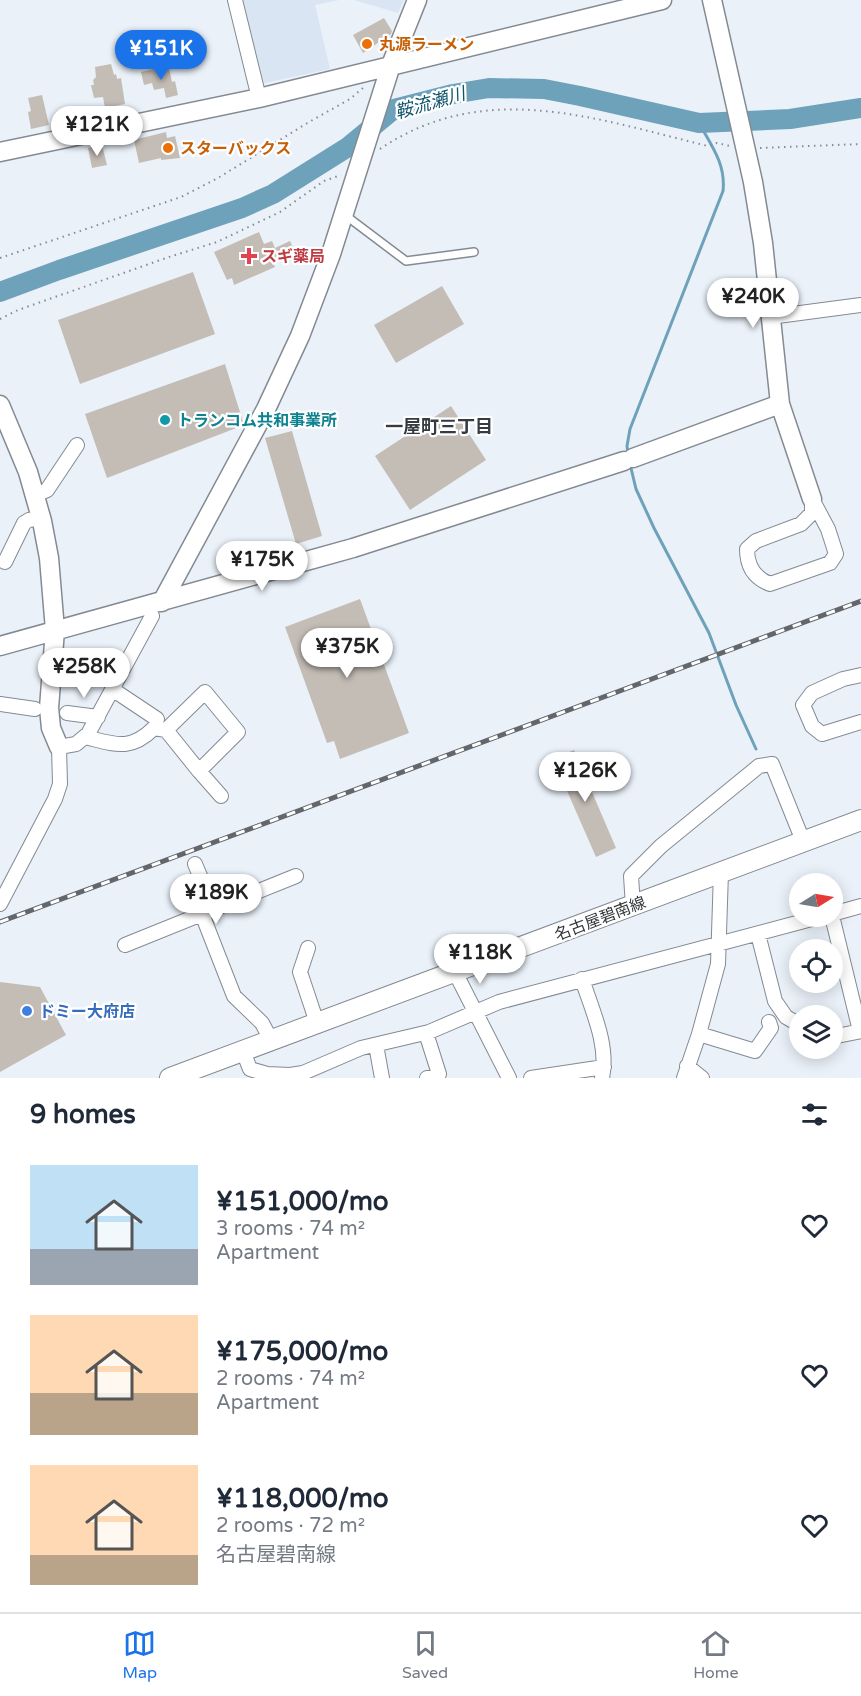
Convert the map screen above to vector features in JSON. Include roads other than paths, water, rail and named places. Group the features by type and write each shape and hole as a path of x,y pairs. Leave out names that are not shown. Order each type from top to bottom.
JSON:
{"main road":[{"name":"名古屋碧南線","path":"170,1078 861,820"}],"street":[{"path":"235,0 259,98"},
{"path":"59,747 76,744 85,737 98,717 240,460 290,357 327,264 360,159 375,86 391,65 417,0"},
{"path":"0,152 259,98 662,0"},
{"path":"712,0 745,147 763,243 780,404 812,500 828,529 836,554 830,563 770,584 759,580 747,561 747,549 756,541 801,524 812,513 812,500"},
{"path":"770,317 861,305"},
{"path":"0,646 55,630 157,609 629,459 780,404"},
{"path":"0,405 4,427 28,472 49,558 55,630 49,708 51,728 59,747 60,784 55,799 0,904"},
{"path":"35,495 47,490 77,445"},
{"path":"5,562 24,523 41,518"},
{"path":"861,675 843,679 812,693 803,705 812,726 822,734 861,722"},
{"path":"112,689 162,725 221,796"},
{"path":"85,737 122,745 144,739 154,728 162,725 205,692 238,732 199,771"},
{"path":"0,705 35,709"},
{"path":"67,713 98,717"},
{"path":"633,906 631,876 661,846 759,766 772,764 803,841"},
{"path":"195,864 234,996 262,1023 271,1040"},
{"path":"702,1078 686,1072 718,964 721,872"},
{"path":"125,945 296,876"},
{"path":"843,912 861,906"},
{"path":"243,1051 250,1069 267,1074 303,1073 361,1048 426,1033 499,1002 789,925"},
{"path":"835,927 860,1031 843,1035"},
{"path":"758,934 775,1000 789,1019"},
{"path":"308,948 300,972 317,1023"},
{"path":"455,972 509,1078"},
{"path":"531,1078 603,1072 604,1049 582,979"},
{"path":"699,1034 755,1051 771,1028 769,1022"},
{"path":"426,1033 439,1074 437,1077 427,1078"},
{"path":"376,1046 382,1078"}],"lane":[{"path":"343,213 405,261 474,252"}],"waterway":[{"name":"鞍流瀬川","path":"0,292 242,208 273,194 348,147 394,109 453,94 489,88 544,89 699,123 790,119 861,108"},
{"path":"628,454 630,429 723,191 720,163 699,123"},
{"path":"630,464 636,489 709,633 736,705 756,749"}],"railway":[{"path":"0,922 861,601"}],"place":[{"name":"丸源ラーメン","path":"367,44"},
{"name":"スターバックス","path":"168,148"},
{"name":"スギ薬局","path":"249,256"},
{"name":"トランコム共和事業所","path":"165,420"},
{"name":"ドミー大府店","path":"27,1011"}],"district":[{"name":"一屋町三丁目","path":"439,427"}]}
